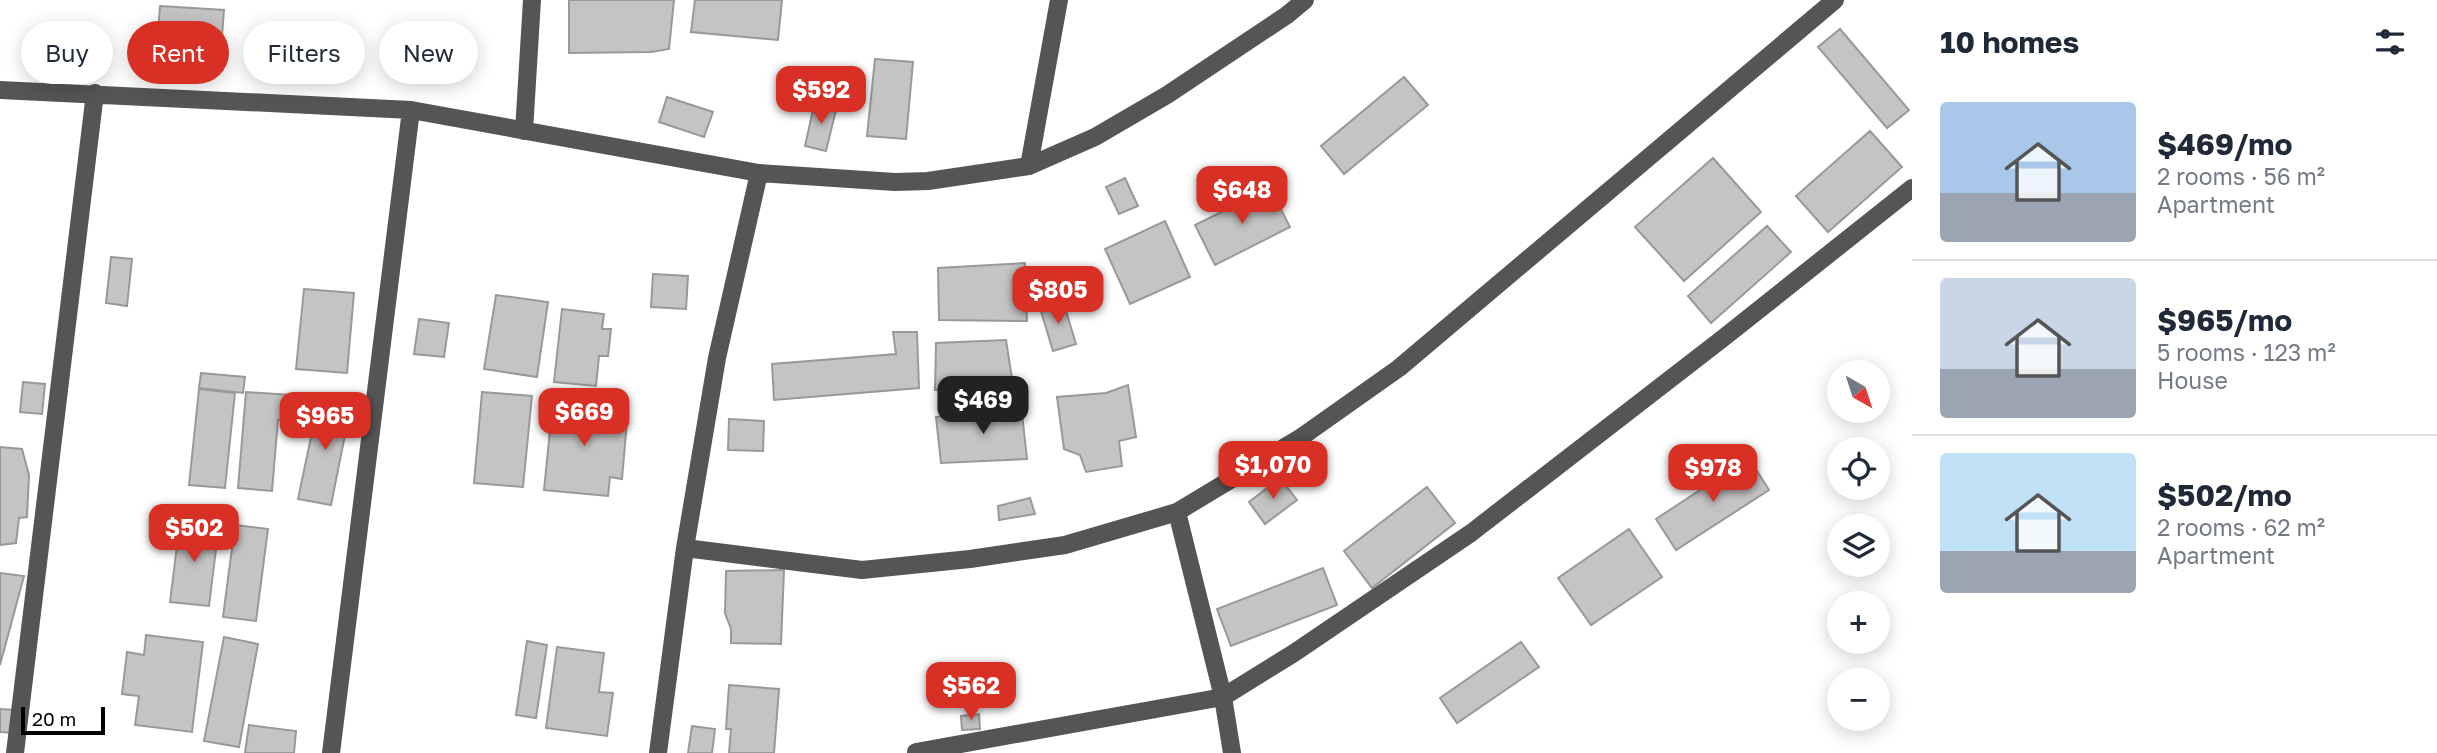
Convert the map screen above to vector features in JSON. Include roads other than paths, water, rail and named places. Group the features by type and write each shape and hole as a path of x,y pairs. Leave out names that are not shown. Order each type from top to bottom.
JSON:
{"street":[{"path":"524,131 532,0"},
{"path":"1029,166 1059,0"},
{"path":"0,90 411,110 759,173 917,182 1029,166 1095,137 1167,95 1287,15 1305,0"},
{"path":"685,548 862,570 970,559 1065,545 1177,512 1300,438 1399,368 1836,0"},
{"path":"15,753 95,93"},
{"path":"331,753 411,110"},
{"path":"658,753 685,548 717,358 759,173"},
{"path":"916,752 1223,697 1294,653 1471,533 1912,188"},
{"path":"1177,512 1223,697 1232,753"}]}
